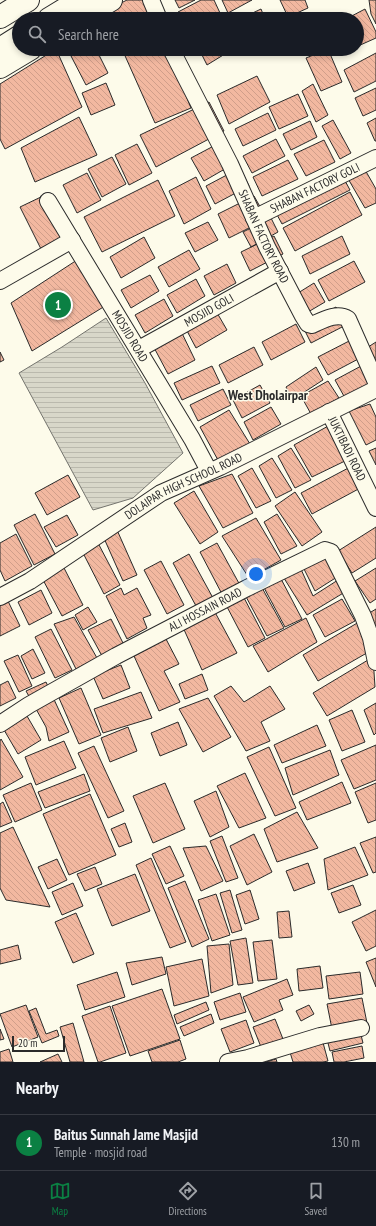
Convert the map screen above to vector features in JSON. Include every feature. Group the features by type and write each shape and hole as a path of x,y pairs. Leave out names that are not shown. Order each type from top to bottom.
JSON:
{"highway":[{"path":"0,17 28,0"},
{"path":"60,12 80,0"},
{"path":"91,12 111,0"},
{"path":"0,49 12,42"},
{"path":"0,67 18,56"}],"street":[{"path":"151,0 156,12"},
{"name":"SHABAN FACTORY ROAD","path":"175,56 230,164 267,247 308,324 312,325 330,317 343,316 348,319 376,382"},
{"name":"SHABAN FACTORY GOLI","path":"254,218 376,158"},
{"name":"MOSJID ROAD","path":"48,201 139,349 209,471"},
{"path":"0,281 72,240"},
{"name":"MOSJID GOLI","path":"139,349 280,271"},
{"name":"DOLAIPAR HIGH SCHOOL ROAD","path":"0,597 30,581 161,493 376,389"},
{"name":"JUKTIBADI ROAD","path":"329,412 376,508"},
{"name":"ALI HOSSAIN ROAD","path":"0,724 116,656 247,588 325,550 331,552 363,616 371,638 376,662"},
{"path":"228,1062 248,1058 320,1036 361,1028"}],"shaded area":[{"path":"106,318 145,383 183,453 133,498 93,510 19,373"}],"building":[{"path":"127,0 148,0 152,12 106,12"},
{"path":"175,0 195,0 179,8"},
{"path":"201,0 214,0 220,12 178,12"},
{"path":"222,0 252,0 230,12 228,12"},
{"path":"280,0 305,0 308,8 299,12 286,12"},
{"path":"369,0 376,0 376,24 371,14"},
{"path":"261,9 262,12 255,12"},
{"path":"365,9 376,32 376,38 364,43 364,12 359,12"},
{"path":"376,53 376,81 354,92 344,70"},
{"path":"45,56 59,56 82,107 5,149 0,139 0,84"},
{"path":"71,56 100,56 108,73 86,85"},
{"path":"125,56 170,56 191,108 155,123"},
{"path":"202,56 222,56 207,65"},
{"path":"311,56 331,56 342,82 321,91 306,58"},
{"path":"257,76 270,102 229,124 217,95"},
{"path":"106,83 115,105 91,115 82,93"},
{"path":"313,84 328,115 316,122 302,91"},
{"path":"376,88 376,110 363,116 355,98"},
{"path":"298,94 308,116 279,129 269,107"},
{"path":"209,102 224,131 156,167 140,135"},
{"path":"268,113 276,130 243,146 235,129"},
{"path":"79,117 97,155 35,182 21,148"},
{"path":"376,118 376,141 375,141 367,123"},
{"path":"333,120 351,153 340,159 322,126"},
{"path":"310,121 317,137 291,150 283,134"},
{"path":"276,139 285,156 252,173 243,156"},
{"path":"225,140 237,162 204,181 191,158"},
{"path":"324,140 335,162 306,176 294,154"},
{"path":"137,144 152,173 129,185 115,155"},
{"path":"112,157 126,184 102,197 88,169"},
{"path":"288,160 298,179 262,196 253,177"},
{"path":"360,161 376,189 376,203 365,208 343,170"},
{"path":"240,168 249,186 215,204 206,186"},
{"path":"87,173 101,200 77,213 63,185"},
{"path":"196,177 211,209 184,224 169,191"},
{"path":"343,177 350,190 282,224 275,211"},
{"path":"158,180 175,216 102,252 84,217"},
{"path":"350,192 362,215 295,251 283,228"},
{"path":"43,196 63,238 41,249 20,207"},
{"path":"254,196 267,219 229,238 218,214"},
{"path":"271,218 278,232 251,247 243,232"},
{"path":"208,222 218,240 195,252 185,233"},
{"path":"274,236 283,254 250,271 241,252"},
{"path":"342,236 350,254 310,274 302,256"},
{"path":"144,237 155,258 121,278 110,257"},
{"path":"189,250 200,269 169,287 158,267"},
{"path":"77,260 105,306 32,351 11,303"},
{"path":"354,261 365,282 329,301 318,280"},
{"path":"227,264 236,283 214,295 204,276"},
{"path":"150,275 159,291 131,308 121,290"},
{"path":"196,279 205,296 177,313 167,295"},
{"path":"314,283 325,302 308,312 298,293"},
{"path":"164,299 173,316 145,333 135,315"},
{"path":"336,307 346,325 311,343 302,325"},
{"path":"216,311 227,330 196,348 186,329"},
{"path":"296,324 305,342 271,360 262,342"},
{"path":"178,325 195,360 168,374 150,340"},
{"path":"353,339 362,357 328,375 318,357"},
{"path":"376,342 376,370 365,349"},
{"path":"254,347 263,365 228,383 219,365"},
{"path":"0,352 4,360 0,362"},
{"path":"363,365 373,382 345,398 335,380"},
{"path":"212,366 220,383 182,400 174,383"},
{"path":"316,367 323,380 292,400 286,387"},
{"path":"328,381 339,398 311,414 301,396"},
{"path":"260,385 270,403 242,418 233,400"},
{"path":"223,389 231,405 198,421 190,405"},
{"path":"370,404 376,417 376,440 366,445 349,411"},
{"path":"271,407 281,424 253,440 244,422"},
{"path":"229,410 250,444 219,462 200,427"},
{"path":"330,425 347,460 312,477 294,445"},
{"path":"291,448 311,480 295,488 278,456"},
{"path":"376,448 376,465 369,451"},
{"path":"272,458 292,490 276,498 259,466"},
{"path":"354,465 364,486 312,514 301,493"},
{"path":"252,468 271,501 256,508 238,476"},
{"path":"232,474 253,513 223,528 199,486"},
{"path":"68,475 80,497 47,515 35,493"},
{"path":"194,491 218,532 200,544 174,503"},
{"path":"295,492 322,532 302,546 275,506"},
{"path":"35,514 55,554 34,565 14,525"},
{"path":"277,514 297,546 281,554 264,522"},
{"path":"67,515 78,535 56,547 44,527"},
{"path":"256,518 281,560 249,578 222,536"},
{"path":"376,527 376,558 352,573 338,551"},
{"path":"117,530 137,575 123,581 103,536"},
{"path":"16,534 32,566 5,581 0,570 0,543"},
{"path":"98,543 120,585 104,594 82,551"},
{"path":"217,543 241,587 223,596 200,552"},
{"path":"324,553 337,577 315,591 302,565"},
{"path":"189,554 213,598 196,606 173,563"},
{"path":"161,561 184,605 167,614 144,570"},
{"path":"63,566 83,605 62,616 41,576"},
{"path":"300,567 313,596 338,580 345,592 307,615 282,575"},
{"path":"376,568 376,599 370,603 355,581"},
{"path":"279,575 302,619 285,627 262,584"},
{"path":"260,584 284,628 267,636 244,593"},
{"path":"121,588 124,595 137,588 151,615 143,618 147,628 127,639 106,596"},
{"path":"41,590 52,613 29,625 18,602"},
{"path":"242,594 265,638 248,647 225,603"},
{"path":"7,599 20,626 0,636 0,603"},
{"path":"342,599 355,621 325,637 313,615"},
{"path":"210,603 237,653 202,670 178,616"},
{"path":"88,607 97,622 83,630 75,615"},
{"path":"376,609 376,630 366,615"},
{"path":"74,617 97,658 76,669 54,624"},
{"path":"306,618 317,642 268,672 253,646"},
{"path":"111,619 124,645 102,656 88,630"},
{"path":"364,619 372,650 318,681 303,655"},
{"path":"51,629 72,670 55,678 35,637"},
{"path":"166,639 179,664 164,671 180,702 159,711 134,656"},
{"path":"33,649 45,673 32,679 21,656"},
{"path":"18,655 32,686 19,692 4,661"},
{"path":"373,657 375,687 327,716 313,693"},
{"path":"121,665 130,688 103,699 93,676"},
{"path":"202,674 208,690 185,699 179,684"},
{"path":"8,681 16,698 0,706 0,685"},
{"path":"46,682 69,732 49,741 46,727 26,691"},
{"path":"231,686 244,702 270,686 285,709 261,722 270,741 246,751 214,696"},
{"path":"81,688 101,735 79,744 59,698"},
{"path":"141,692 152,718 103,733 94,709"},
{"path":"208,698 231,737 203,752 179,709"},
{"path":"376,703 376,733 374,735 364,710"},
{"path":"20,704 41,740 18,754 0,723"},
{"path":"352,710 365,742 342,751 329,720"},
{"path":"178,722 187,745 160,756 151,733"},
{"path":"317,725 326,746 282,763 274,745"},
{"path":"128,727 137,751 110,762 101,738"},
{"path":"1,739 23,777 0,790 0,741"},
{"path":"64,741 76,768 36,785 25,757"},
{"path":"376,745 376,780 354,789 341,760"},
{"path":"94,746 124,811 108,818 78,753"},
{"path":"269,747 296,808 275,816 247,757"},
{"path":"330,750 339,775 293,795 285,768"},
{"path":"245,773 266,818 239,828 217,786"},
{"path":"84,774 90,791 45,808 38,792"},
{"path":"342,782 351,803 307,820 299,802"},
{"path":"31,783 42,810 15,822 3,795"},
{"path":"165,783 185,829 153,843 133,796"},
{"path":"376,783 376,820 368,823 355,792"},
{"path":"216,791 229,827 210,837 194,801"},
{"path":"90,794 116,855 69,875 43,814"},
{"path":"3,802 12,822 0,827 0,804"},
{"path":"297,812 318,848 277,862 264,829"},
{"path":"125,823 132,842 119,847 111,829"},
{"path":"13,827 50,907 6,900 0,888 0,833"},
{"path":"254,834 272,872 247,885 230,846"},
{"path":"222,836 238,878 226,882 210,841"},
{"path":"376,837 376,872 373,873 360,843"},
{"path":"170,846 184,876 166,884 152,854"},
{"path":"206,846 223,881 201,891 183,848"},
{"path":"355,847 368,875 328,890 324,859"},
{"path":"151,858 186,942 170,948 136,865"},
{"path":"57,859 67,880 48,889 38,867"},
{"path":"308,863 315,883 294,891 286,871"},
{"path":"95,867 102,884 85,891 77,874"},
{"path":"135,874 150,911 112,926 97,889"},
{"path":"185,881 209,939 192,947 168,888"},
{"path":"73,883 83,906 62,915 52,892"},
{"path":"353,885 361,905 339,913 331,893"},
{"path":"230,890 242,930 232,933 220,893"},
{"path":"250,890 259,919 245,924 236,895"},
{"path":"216,894 230,935 212,941 198,900"},
{"path":"376,910 376,946 366,951 352,922"},
{"path":"289,911 292,937 279,938 277,912"},
{"path":"76,913 94,954 73,963 55,922"},
{"path":"246,938 253,983 238,985 230,941"},
{"path":"272,940 277,979 258,981 253,942"},
{"path":"229,944 233,985 211,993 207,946"},
{"path":"18,945 21,959 0,964 0,950"},
{"path":"162,957 166,974 132,985 126,963"},
{"path":"376,958 376,987 366,962"},
{"path":"202,959 209,996 174,1006 166,967"},
{"path":"320,966 323,988 299,991 297,969"},
{"path":"117,972 125,997 85,1010 77,985"},
{"path":"360,972 363,994 329,999 326,976"},
{"path":"287,979 293,995 279,1000 283,1010 254,1022 243,997"},
{"path":"162,989 180,1039 130,1056 112,1006"},
{"path":"240,993 246,1012 220,1020 214,1002"},
{"path":"362,998 367,1023 332,1029 327,1004"},
{"path":"206,1002 209,1010 177,1024 174,1015"},
{"path":"26,1005 38,1037 12,1047 0,1014"},
{"path":"309,1005 314,1014 301,1021 296,1011"},
{"path":"110,1006 126,1053 98,1062 82,1016"},
{"path":"36,1008 46,1034 57,1030 59,1036 42,1043 29,1011"},
{"path":"211,1014 214,1023 184,1036 180,1027"},
{"path":"275,1019 283,1039 261,1047 253,1027"},
{"path":"246,1020 254,1043 230,1052 221,1029"},
{"path":"73,1023 84,1062 70,1062 60,1027"},
{"path":"0,1029 4,1039 0,1040"},
{"path":"360,1031 363,1043 330,1051 327,1039"},
{"path":"322,1039 328,1061 293,1062 289,1049"},
{"path":"180,1040 186,1059 178,1062 152,1062 148,1051"},
{"path":"362,1046 364,1058 344,1062 334,1062 332,1052"},
{"path":"9,1049 13,1062 0,1062 0,1052"},
{"path":"58,1054 62,1062 40,1062"},
{"path":"276,1059 277,1062 266,1062"}],"place":[{"name":"Baitus Sunnah Jame Masjid","path":"58,305"}],"district":[{"name":"West Dholairpar","path":"268,395"}]}
